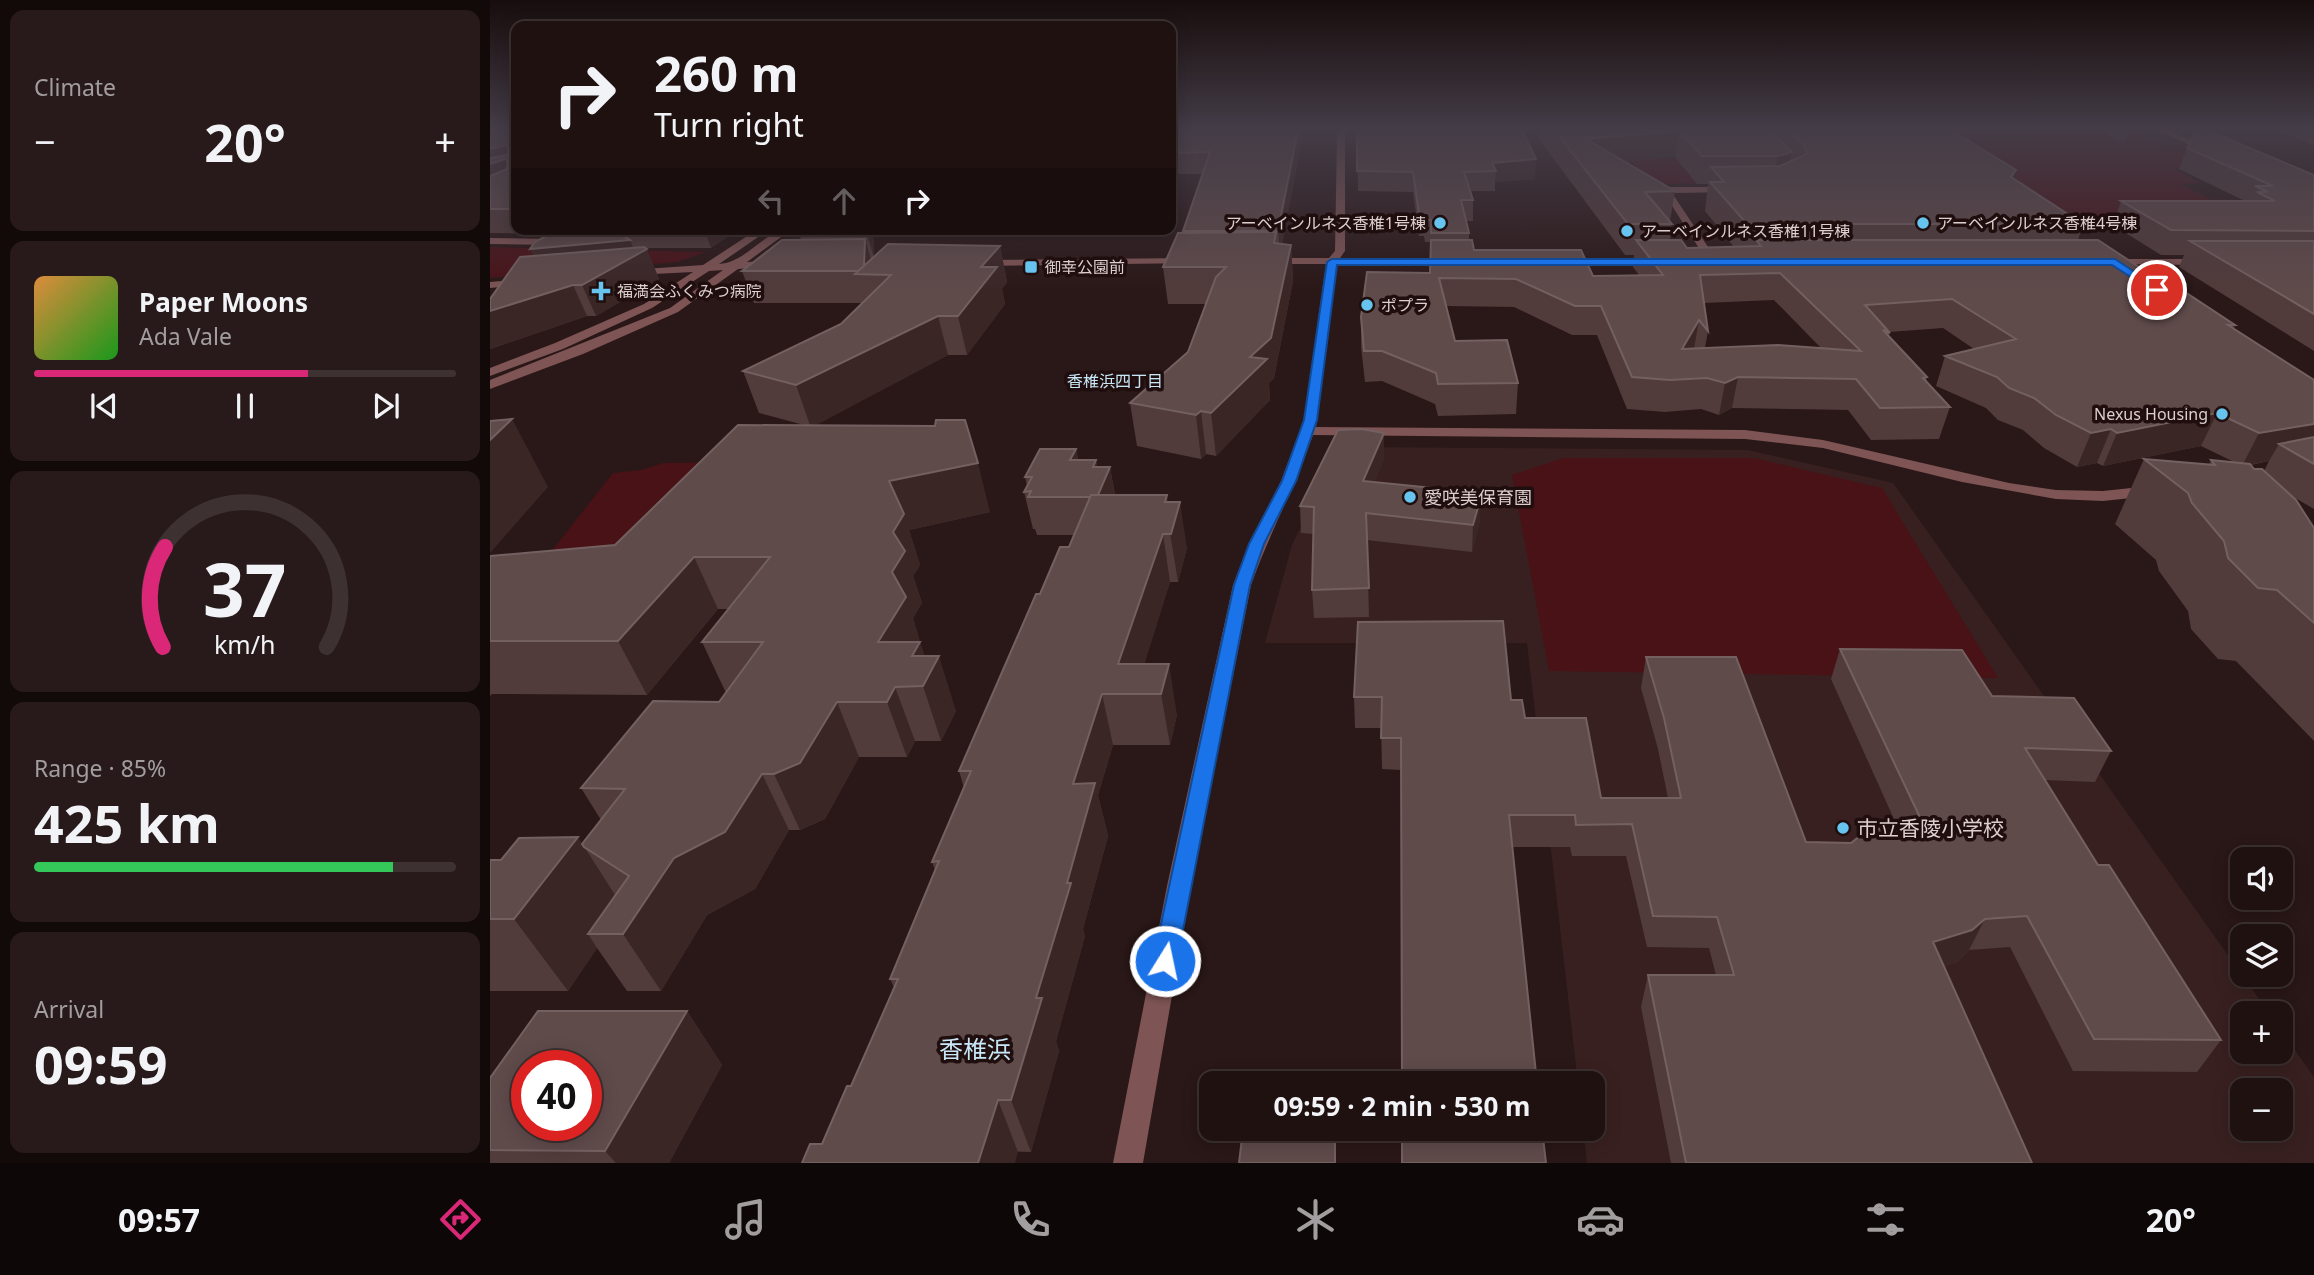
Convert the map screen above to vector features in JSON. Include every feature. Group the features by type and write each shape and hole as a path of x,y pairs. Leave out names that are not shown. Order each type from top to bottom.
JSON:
{"street":[{"path":"1128,1163 1179,886 1242,585 1256,544 1289,481 1311,420 1332,262 1340,251 1341,184"},
{"path":"1713,262 1666,190 1739,190"},
{"path":"490,372 628,316 756,235"},
{"path":"490,385 579,351 674,310 779,235"},
{"path":"490,241 565,242"},
{"path":"965,263 1201,261"},
{"path":"1256,261 1468,262"},
{"path":"1550,262 1672,262"},
{"path":"1699,262 1727,262"},
{"path":"2137,277 2108,262 2221,262"},
{"path":"615,274 712,265 781,264"},
{"path":"490,285 532,281"},
{"path":"1307,431 1479,434 1717,433 1777,437 1826,445 2016,490 2076,495 2132,494 2171,487"}],"shaded area":[{"path":"1999,184 2181,184 2246,217 2052,218"},
{"path":"490,247 706,252 677,262 490,278"},
{"name":"市立香陵小学校","path":"1339,447 1748,450 1893,483 2230,958 2230,987 2251,987 2260,1001 2230,1001 2230,1064 2293,1064 2293,1047 2314,1077 2314,1163 1587,1163 1584,1141 1605,1141 1605,1071 1577,1071 1527,643 1265,643 1292,545"},
{"path":"1563,458 1754,458 1882,488 1998,678 1549,671 1512,475"},
{"path":"743,462 637,569 528,581 613,473 641,470 663,463"}],"building":[{"path":"490,184 511,184 511,209 490,209"},
{"path":"1199,184 1287,184 1278,231 1183,231"},
{"path":"1415,184 1468,184 1473,200 1461,200 1469,233 1431,233 1431,220 1425,220 1425,214 1419,214"},
{"path":"1597,184 1663,184 1675,191 1645,192 1672,224 1628,224"},
{"path":"1712,184 2022,184 2083,224 1747,224"},
{"path":"2269,184 2314,184 2314,231 2171,230 2121,201 2275,201 2257,192 2268,192 2255,186 2273,186"},
{"path":"1276,232 1274,243 1291,245 1271,338 1250,357 1267,359 1211,413 1201,411 1196,415 1130,403 1188,352 1216,277 1226,267 1163,267 1178,233"},
{"path":"548,235 622,235 630,240 530,249 535,242"},
{"path":"865,239 864,266 858,271 742,271 782,240"},
{"path":"1431,240 1472,240 1474,250 1581,250 1593,276 1663,275 1636,240 1681,240 1687,248 1761,246 1756,240 2098,240 2177,292 2185,292 2235,325 2228,325 2314,380 2314,424 2259,433 2217,413 2117,433 2111,429 2091,433 2056,415 2034,398 2009,388 1997,377 1945,356 2016,339 1952,299 1865,305 1890,333 1883,330 1927,377 1923,378 1950,407 1880,408 1856,379 1738,377 1725,383 1707,378 1670,380 1632,377 1601,306 1575,306 1516,279 1439,278 1455,341 1507,340 1518,383 1438,384 1436,373 1382,351 1364,351 1361,317 1367,272 1430,273","holes":["1780,273 1861,351 1778,345 1682,349 1699,320 1708,331 1700,275"]},
{"path":"2190,241 2314,241 2314,314"},
{"path":"888,244 1000,246 981,267 997,267 958,316 938,316 796,385 743,371 841,324 891,275 855,274"},
{"path":"644,247 647,249 582,285 573,285 490,311 490,299 520,257"},
{"path":"512,419 490,440 490,421"},
{"path":"936,420 965,420 978,463 889,481 904,514 893,532 905,551 892,572 906,597 878,642 920,642 912,656 939,656 923,686 895,687 887,702 837,702 800,763 774,774 762,774 725,832 674,858 623,934 588,934 629,876 582,844 625,789 581,788 653,701 719,702 763,642 702,642 770,557 694,557 618,641 490,641 490,556 615,545 738,425 935,426"},
{"path":"1362,429 1384,433 1363,481 1482,493 1473,525 1366,513 1369,588 1312,590 1314,507 1300,506 1338,430"},
{"path":"2314,437 2314,464 2279,444"},
{"path":"1040,449 1076,449 1070,460 1096,460 1093,467 1110,467 1098,495 1028,497 1031,491 1024,492 1032,477 1025,477"},
{"path":"2144,459 2215,465 2211,460 2250,464 2254,469 2262,469 2296,500 2314,528 2314,623 2277,590 2258,588 2228,558 2224,541 2192,503 2188,493"},
{"path":"1091,495 1167,495 1165,502 1180,502 1171,534 1163,534 1118,664 1169,664 1161,694 1102,694 1073,784 1095,783 1067,883 1071,883 1036,998 1042,998 1011,1100 998,1100 978,1163 802,1163 810,1144 822,1144 898,979 890,979 939,861 932,862 971,771 959,771 1036,594 1040,594 1060,547 1069,547"},
{"path":"1503,621 1511,700 1522,700 1525,718 1586,718 1601,798 1681,798 1664,718 1646,657 1736,657 1806,842 1851,843 1865,832 1883,828 1926,830 1840,649 1962,650 1992,696 2074,698 2111,751 2025,748 2098,865 2109,865 2221,1040 2094,1039 2027,916 1985,919 1972,930 1933,942 2032,1163 1686,1163 1648,975 1734,975 1717,917 1653,916 1632,824 1576,825 1575,815 1509,815 1536,1071 1402,1071 1401,738 1381,738 1382,697 1354,697 1358,622"},
{"path":"578,837 514,919 490,919 490,860 501,860 519,838"},
{"path":"538,1011 687,1011 605,1151 490,1150 490,1078"},
{"path":"1242,1141 1335,1141 1335,1163 1239,1163"},
{"path":"1402,1141 1543,1141 1546,1163 1402,1163"}],"place":[{"name":"アーベインルネス香椎1号棟","path":"1440,223"},
{"name":"アーベインルネス香椎4号棟","path":"1923,223"},
{"name":"アーベインルネス香椎11号棟","path":"1627,231"},
{"name":"御幸公園前","path":"1031,267"},
{"name":"福満会ふくみつ病院","path":"601,291"},
{"name":"ポプラ","path":"1367,305"},
{"name":"Nexus Housing","path":"2222,414"},
{"name":"愛咲美保育園","path":"1410,497"},
{"name":"市立香陵小学校","path":"1843,828"}],"district":[{"name":"香椎浜四丁目","path":"1115,381"},
{"name":"香椎浜","path":"975,1048"}],"route":[{"path":"1165,961 1242,585 1256,544 1289,481 1311,420 1332,262 2115,262 2157,290"}]}
